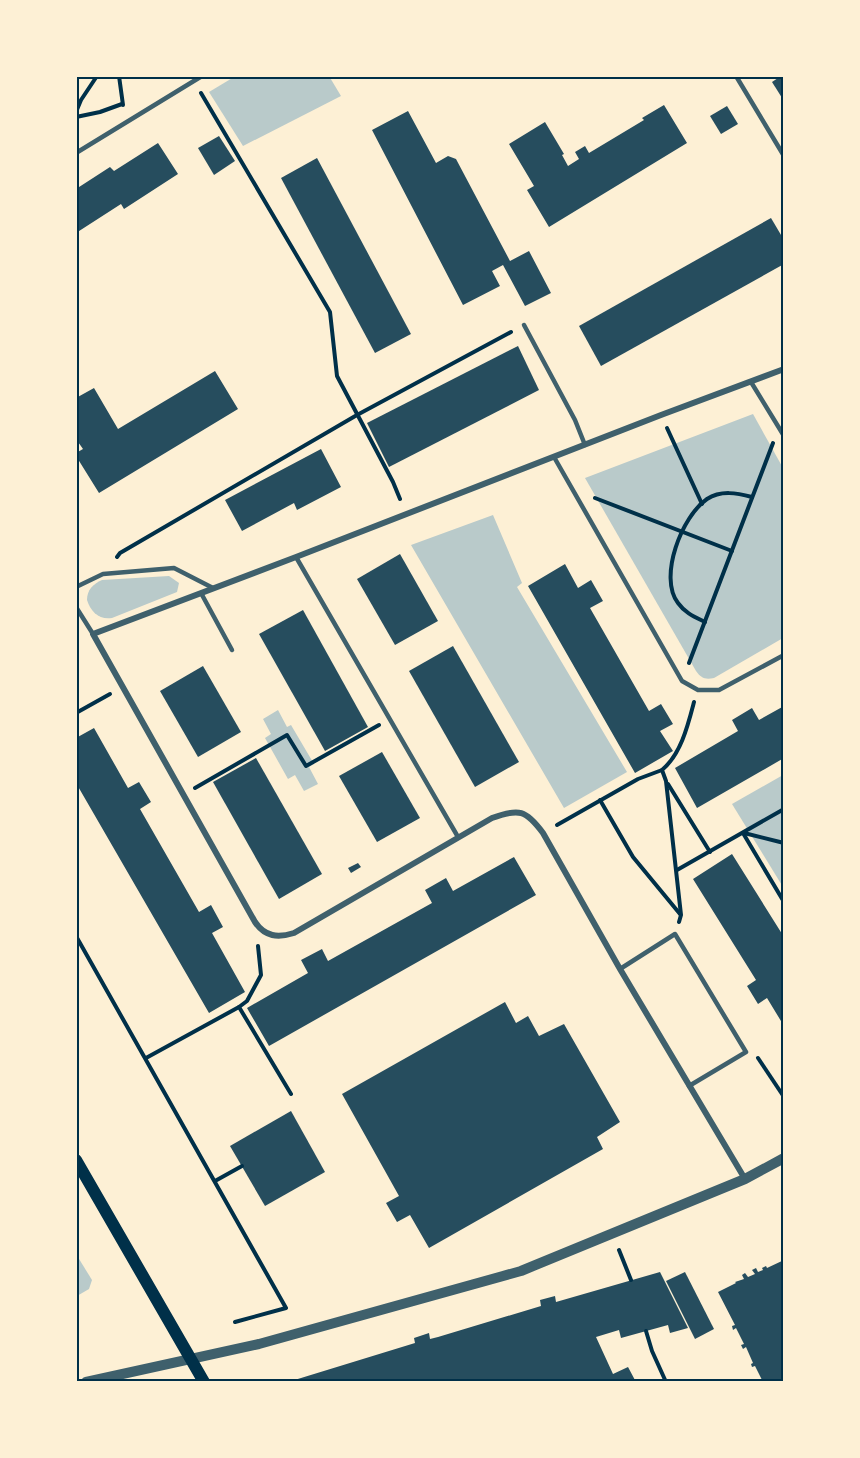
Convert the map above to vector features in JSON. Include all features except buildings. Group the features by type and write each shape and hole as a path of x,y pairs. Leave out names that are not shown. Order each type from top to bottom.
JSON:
{"main road":[{"path":"76,1160 204,1382"}],"street":[{"path":"745,1179 620,969 543,833 533,820 523,812 508,812 492,818 294,933 284,936 265,933 255,922 93,634 296,558 783,369"},
{"path":"86,1382 259,1344 521,1270 745,1179 783,1158"}],"lane":[{"path":"76,153 202,76"},
{"path":"736,76 783,156"},
{"path":"524,325 575,420 585,445"},
{"path":"752,382 783,436"},
{"path":"554,457 682,681 698,690 719,690 783,655"},
{"path":"296,558 458,837"},
{"path":"76,587 104,574 174,568 213,588"},
{"path":"201,593 232,650"},
{"path":"76,607 93,634"},
{"path":"620,969 675,934 746,1052 689,1086"}],"path":[{"path":"97,76 81,100 76,115 100,112 122,104"},
{"path":"119,76 122,104 132,119"},
{"path":"194,81 330,312 337,376 393,482 406,515"},
{"path":"104,574 120,553 357,414 524,325"},
{"path":"661,415 702,504"},
{"path":"682,681 779,428"},
{"path":"572,488 732,551"},
{"path":"705,622 690,615 677,602 671,580 674,555 682,531 693,512 709,498 732,492 752,497"},
{"path":"76,713 123,686"},
{"path":"543,833 638,779 662,770 670,764 686,732 698,690"},
{"path":"183,794 287,735 306,766 389,719"},
{"path":"662,770 666,781 710,852"},
{"path":"666,781 681,915 675,934"},
{"path":"600,800 633,857 681,915"},
{"path":"677,870 783,809"},
{"path":"743,832 783,843"},
{"path":"743,832 783,902"},
{"path":"146,1058 247,1001 261,975 255,922"},
{"path":"76,936 286,1308 235,1322"},
{"path":"239,1006 291,1094"},
{"path":"746,1052 759,1058 783,1097"},
{"path":"215,1181 242,1166"},
{"path":"612,1234 631,1280"},
{"path":"646,1330 652,1351 666,1382"}],"shaded area":[{"path":"329,76 341,96 243,146 209,92 234,77"},
{"path":"753,414 783,468 783,638 714,678 706,679 696,671 585,478"},
{"path":"493,515 522,583 517,587 627,772 564,808 411,545"},
{"path":"169,576 179,583 177,592 112,618 103,618 96,614 87,600 91,588 102,580"},
{"path":"278,710 287,727 291,725 314,764 309,767 318,784 304,791 295,775 288,779 265,738 271,734 263,719"},
{"path":"783,775 783,887 732,804"},
{"path":"76,1254 92,1280 89,1289 77,1296"}]}
